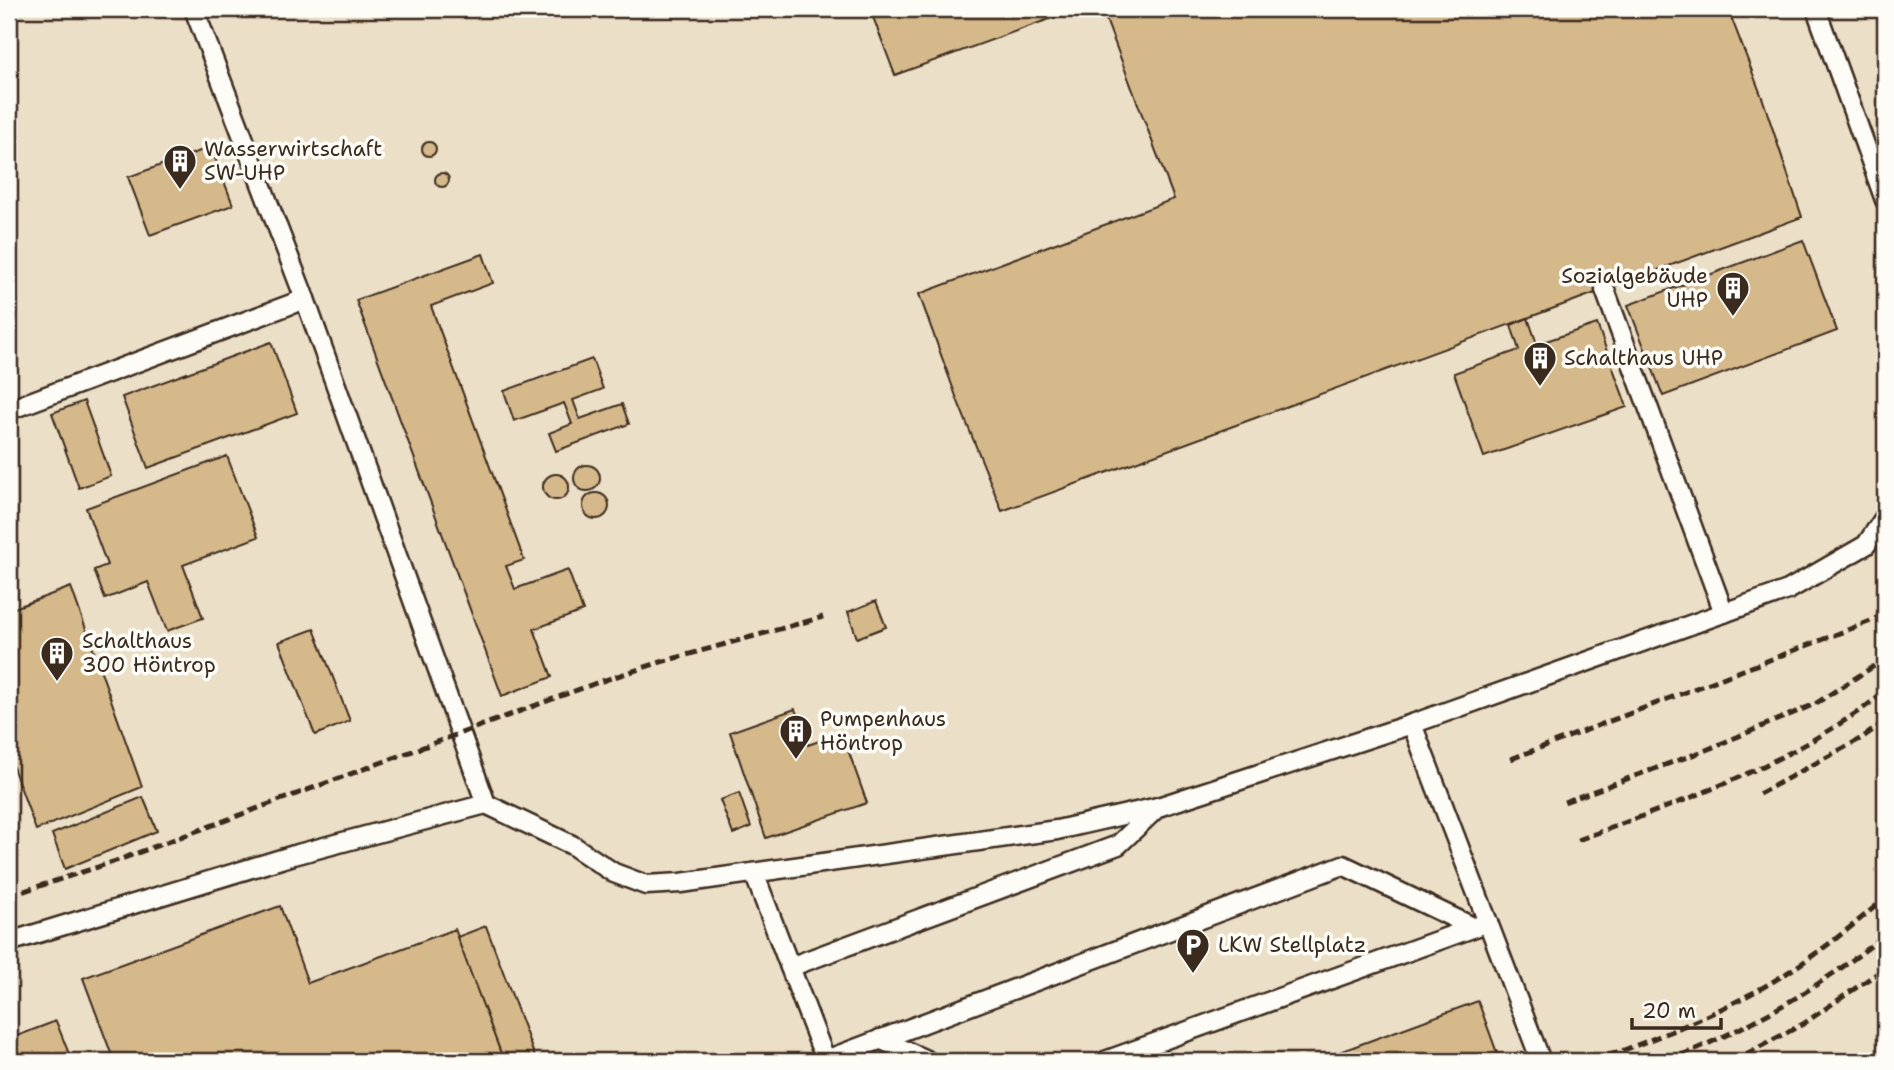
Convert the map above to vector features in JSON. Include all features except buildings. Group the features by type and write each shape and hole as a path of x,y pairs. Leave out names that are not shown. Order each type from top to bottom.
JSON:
{"lane":[{"path":"194,9 304,299 486,804"},
{"path":"1816,9 1885,200"},
{"path":"1605,290 1724,613"},
{"path":"9,410 304,299"},
{"path":"9,942 294,855 486,804 572,845 614,873 646,885 754,873 1057,830 1158,807 1412,724 1788,590 1866,545 1885,517"},
{"path":"1412,724 1481,925 1541,1061"},
{"path":"790,967 1118,845 1158,807"},
{"path":"754,873 826,1061 1343,866 1481,925"},
{"path":"1105,1061 1481,925"},
{"path":"880,1039 928,1061"}],"shaded area":[{"path":"9,9 1885,9 1885,1061 9,1061"}],"railway":[{"path":"1511,759 1871,621 1885,613"},
{"path":"9,896 113,862 596,683 823,617"},
{"path":"1564,802 1706,750 1815,704 1885,659"},
{"path":"1578,840 1698,795 1775,760 1813,740 1885,692"},
{"path":"1759,794 1862,738 1885,721"},
{"path":"1594,1061 1720,1010 1760,989 1825,947 1885,898"},
{"path":"1667,1061 1725,1036 1781,1006 1834,973 1885,934"},
{"path":"1733,1061 1803,1024 1885,968"}],"place":[{"name":"Wasserwirtschaft SW-UHP","path":"180,191"},
{"name":"Sozialgebäude UHP","path":"1733,318"},
{"name":"Schalthaus UHP","path":"1540,388"},
{"name":"Schalthaus 300 Höntrop","path":"57,683"},
{"name":"Pumpenhaus Höntrop","path":"796,761"},
{"name":"LKW Stellplatz","path":"1193,975"}]}
